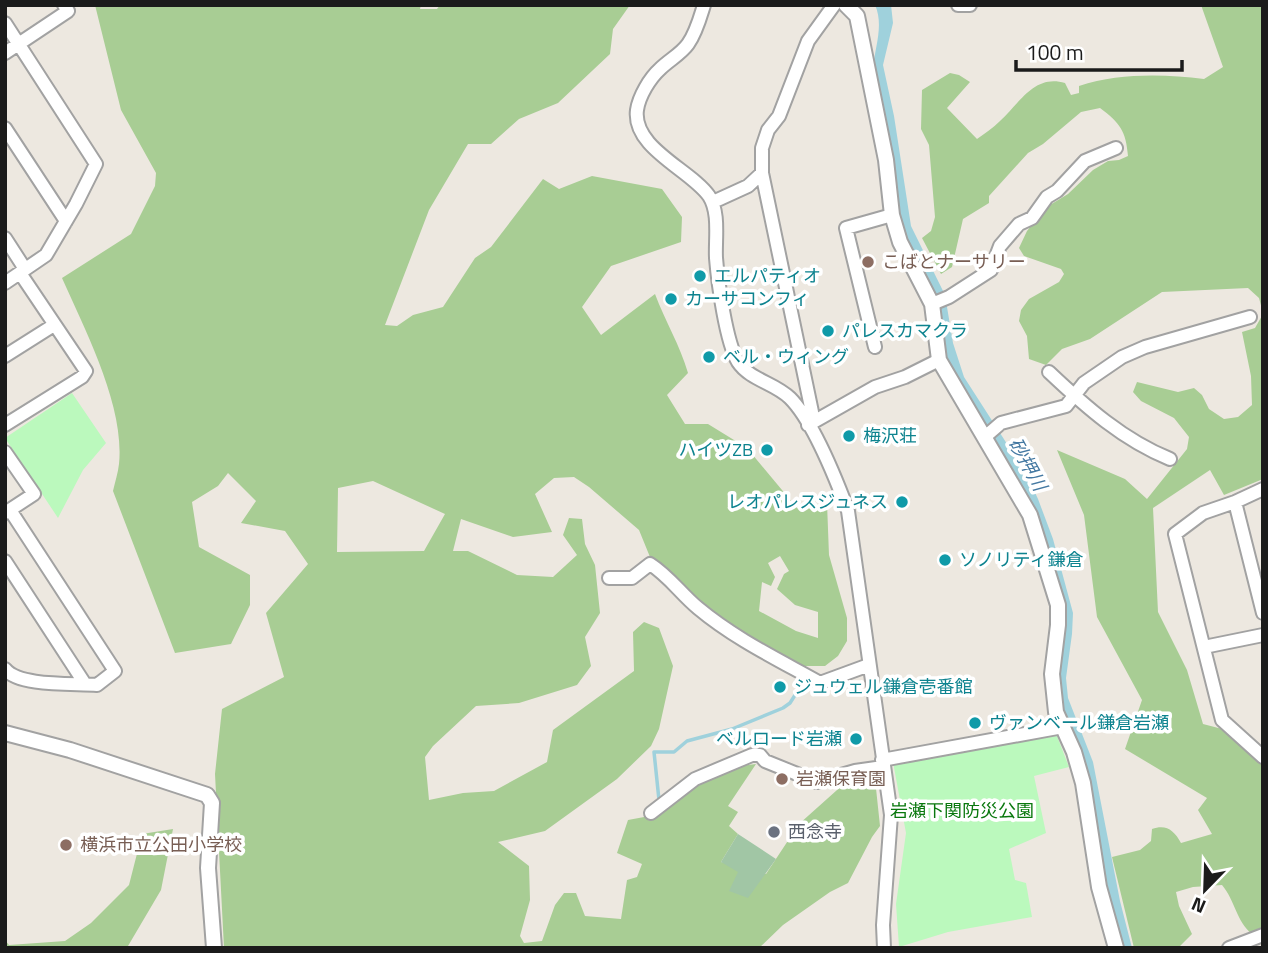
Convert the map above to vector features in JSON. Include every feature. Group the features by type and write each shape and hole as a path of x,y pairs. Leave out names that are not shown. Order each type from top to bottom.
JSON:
{"street":[{"path":"704,5 698,25 687,45 658,70 641,96 637,117 648,142 703,187 713,202 716,260 722,299 738,362 750,373 789,397 808,423 848,510 891,815 883,925 884,948"},
{"path":"808,423 812,412 762,173 762,148 768,130 779,116 808,41 834,5"},
{"path":"846,5 857,16 886,160 892,215 900,242 933,304 939,360 987,435 1030,515 1058,605 1052,674 1056,712 1074,752 1083,783 1099,887 1116,948"},
{"path":"958,5 970,5"},
{"path":"5,53 70,7"},
{"path":"5,23 96,164 46,255 5,283"},
{"path":"5,128 66,221"},
{"path":"933,304 949,297 990,270 1000,246 1019,224 1032,218 1047,197 1057,191 1085,161 1116,148"},
{"path":"713,202 740,191 762,173"},
{"path":"875,347 846,228 892,215"},
{"path":"5,238 54,325 86,371 82,377 5,425"},
{"path":"987,435 999,424 1066,406 1084,383 1122,356 1146,346 1250,317"},
{"path":"5,356 54,325"},
{"path":"808,423 875,387 905,377 939,360"},
{"path":"1049,372 1075,397 1130,441 1170,459"},
{"path":"5,452 34,494 8,511 115,671 97,685 23,680 10,675 5,669"},
{"path":"1263,489 1203,513 1175,534 1222,720 1263,757"},
{"path":"1235,502 1262,608"},
{"path":"5,561 85,684"},
{"path":"609,578 632,578 650,564 665,574 697,608 752,646 821,683 869,665"},
{"path":"1204,647 1263,635"},
{"path":"651,813 695,779 752,755 760,755 765,761 812,781 822,782 883,764 1063,727"},
{"path":"5,733 70,750 207,795 212,803 208,868 214,948"},
{"path":"1230,948 1263,935"}],"green space":[{"path":"95,5 421,5 420,9 437,9 440,5 630,5 613,29 610,54 558,103 519,119 491,144 468,144 429,210 385,325 397,326 413,315 443,307 475,258 491,247 543,179 559,189 592,176 662,189 682,217 681,242 611,266 582,307 601,335 655,294 688,373 667,395 685,424 708,424 747,448 797,508 827,503 829,555 847,618 847,641 838,656 825,666 800,666 722,621 650,557 639,530 589,487 574,477 554,478 535,494 552,532 513,537 461,519 453,551 468,551 517,575 553,577 577,555 563,535 569,518 582,519 585,544 595,565 600,613 585,637 591,666 577,685 519,703 476,706 433,746 425,757 429,800 463,793 494,791 547,762 553,730 634,671 633,632 644,622 659,628 673,666 659,729 651,746 617,779 545,831 498,842 529,866 530,900 520,936 524,943 542,941 555,905 564,893 576,893 585,916 621,919 627,880 637,877 642,864 617,853 628,820 655,815 699,782 740,766 756,764 728,806 738,812 729,826 738,834 721,862 766,874 799,824 846,782 875,779 880,826 848,883 830,892 783,925 759,948 224,948 215,774 222,709 284,677 266,613 308,564 285,531 241,523 256,501 228,473 218,486 192,502 199,547 250,575 250,605 231,644 175,653 113,491 119,464 119,441 110,393 92,344 62,278 131,234 155,186 156,173 121,110","holes":["373,481 445,514 424,551 337,552 338,488","780,556 789,571 784,574 777,589 795,605 818,612 818,638 796,631 759,611 762,582 771,586 775,577 768,563"]},
{"path":"1201,5 1263,5 1263,313 1259,298 1248,288 1162,292 1090,339 1062,349 1046,365 1029,359 1027,336 1019,321 1021,310 1029,299 1059,282 1064,274 1061,269 1024,256 1019,248 1027,231 1045,208 1068,194 1093,170 1108,161 1128,156 1124,134 1113,118 1100,108 1081,112 1028,153 989,196 989,203 963,219 952,267 941,274 922,238 931,231 935,217 929,145 921,129 922,90 950,73 970,82 947,108 977,139 997,124 1028,92 1045,83 1065,83 1071,95 1079,93 1079,86 1125,77 1173,76 1204,79 1223,67"},
{"path":"1263,314 1263,479 1224,495 1210,470 1153,508 1158,612 1187,670 1203,724 1226,730 1263,762 1263,929 1252,934 1247,929 1222,885 1193,887 1176,892 1179,906 1192,934 1180,946 1174,948 1134,948 1112,857 1140,850 1151,841 1152,829 1169,829 1181,843 1212,834 1198,810 1207,798 1125,749 1142,700 1097,617 1084,515 1057,450 1125,479 1147,499 1187,449 1189,437 1174,418 1141,401 1133,392 1137,382 1178,392 1194,388 1202,395 1209,409 1224,419 1238,417 1252,405 1251,376 1242,332 1255,328"},
{"path":"72,393 106,443 83,470 58,518 5,438"},
{"name":"岩瀬下関防災公園","path":"1057,736 1069,767 1034,776 1046,833 1009,849 1015,880 1026,883 1032,917 948,932 899,947 896,904 906,833 893,762"},
{"path":"173,829 161,890 128,946 130,948 5,948 5,940 9,945 65,941 91,923 129,885 142,834"},
{"path":"738,834 776,859 748,898 729,891 738,872 721,862"}],"water":[{"name":"砂押川","path":"875,5 891,5 893,23 883,65 911,226 945,295 953,343 964,377 1027,475 1053,539 1073,613 1066,678 1068,698 1093,762 1132,948 1123,948 1064,718 1056,677 1063,633 1028,500 951,372 901,229 873,68 879,28"}],"waterway":[{"path":"658,801 654,752 674,752 687,741 732,729 783,708 797,692"}],"place":[{"name":"こばとナーサリー","path":"868,262"},
{"name":"エルパティオ","path":"700,276"},
{"name":"カーサコンフィ","path":"671,299"},
{"name":"パレスカマクラ","path":"828,331"},
{"name":"ベル・ウィング","path":"709,357"},
{"name":"梅沢荘","path":"849,436"},
{"name":"ハイツZB","path":"767,450"},
{"name":"レオパレスジュネス","path":"902,502"},
{"name":"ソノリティ鎌倉","path":"945,560"},
{"name":"ジュウェル鎌倉壱番館","path":"780,687"},
{"name":"ヴァンベール鎌倉岩瀬","path":"975,723"},
{"name":"ベルロード岩瀬","path":"856,739"},
{"name":"岩瀬保育園","path":"782,779"},
{"name":"西念寺","path":"774,832"},
{"name":"横浜市立公田小学校","path":"66,845"}]}
